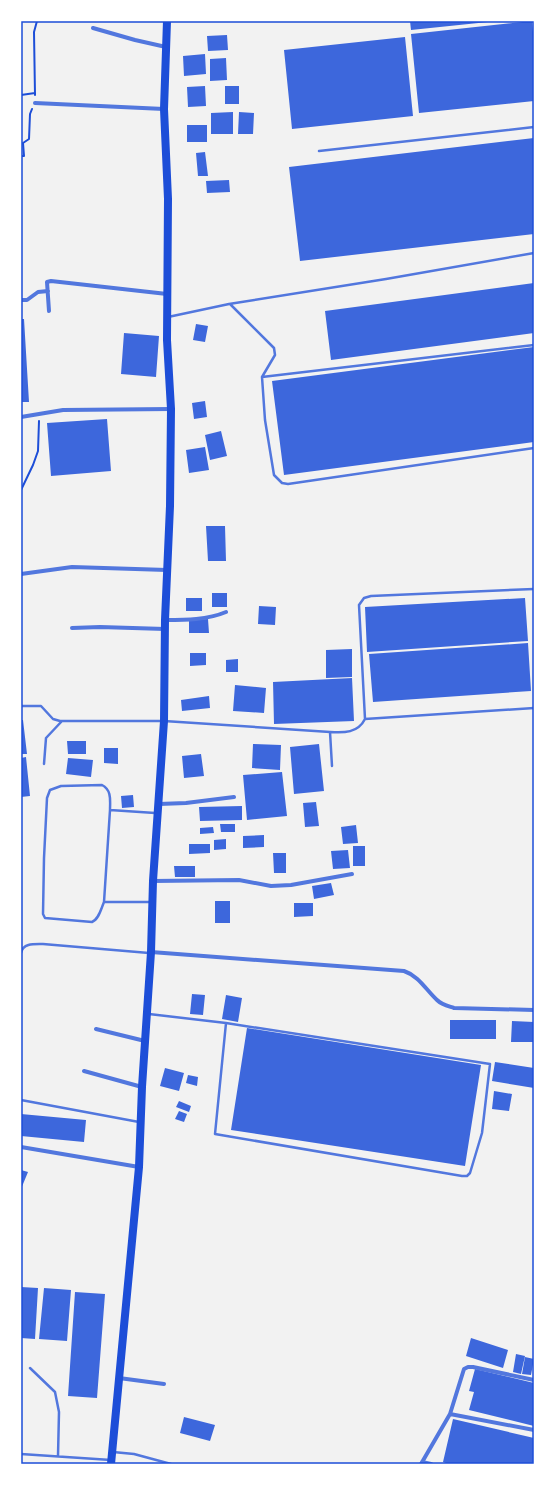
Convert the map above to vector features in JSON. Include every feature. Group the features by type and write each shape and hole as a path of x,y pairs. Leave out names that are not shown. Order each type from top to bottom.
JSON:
{"highway":[{"path":"111,1458 139,1167 142,1087 151,952 153,881 164,721 171,409 167,340 168,199 164,109 167,21"}],"street":[{"path":"93,28 166,47"},
{"path":"36,103 164,109"},
{"path":"49,311 47,282 52,281 167,294"},
{"path":"21,300 27,300 38,292 48,291"},
{"path":"21,417 63,410 171,409"},
{"path":"21,574 72,567 168,570"},
{"path":"166,620 196,619 219,615 226,612"},
{"path":"72,628 100,627 165,629"},
{"path":"159,804 186,803 234,797"},
{"path":"153,881 239,880 271,886 291,885 352,874"},
{"path":"151,952 404,971 417,978 438,1001 445,1006 454,1008 534,1010"},
{"path":"96,1029 146,1041"},
{"path":"84,1070 142,1087"},
{"path":"21,1147 139,1167"},
{"path":"431,1464 422,1463 450,1414 464,1369 473,1367 534,1380"},
{"path":"119,1378 164,1384"},
{"path":"450,1414 534,1430"}],"lane":[{"path":"319,151 534,127"},
{"path":"167,317 229,304 534,253"},
{"path":"229,304 274,348 275,355 262,377 265,420 274,475 282,483 288,484 534,448"},
{"path":"262,377 534,345"},
{"path":"21,706 41,706 53,719 63,721 164,721 348,732 356,730 362,725 365,719 359,605 364,598 371,596 534,589"},
{"path":"365,719 534,708"},
{"path":"44,764 46,738 63,721"},
{"path":"330,732 332,766"},
{"path":"61,786 102,786 108,789 109,792 110,810 104,902 95,920 92,922 45,918 43,914 44,858 48,798 50,790 61,786"},
{"path":"110,810 158,814"},
{"path":"104,902 152,902"},
{"path":"21,953 25,946 43,944 151,952"},
{"path":"147,1014 226,1024 490,1064 482,1133 470,1173 467,1176 462,1176 215,1134 226,1024"},
{"path":"21,1100 141,1122"},
{"path":"30,1368 55,1392 59,1412 58,1456"},
{"path":"21,1454 111,1458 134,1454 165,1461 171,1464"}],"path":[{"path":"21,156 24,156 23,143 29,140 30,114 36,103 34,32 37,21"},
{"path":"21,95 35,94"},
{"path":"21,490 34,465 38,451 40,414"}],"building":[{"path":"410,21 488,21 488,22 411,30"},
{"path":"532,21 534,43 534,101 419,113 411,34"},
{"path":"227,35 228,50 208,51 207,36"},
{"path":"405,37 413,116 292,129 284,50"},
{"path":"205,54 206,74 184,76 183,56"},
{"path":"226,58 227,80 210,81 210,59"},
{"path":"205,86 206,106 188,107 187,87"},
{"path":"225,86 239,86 239,104 225,104"},
{"path":"233,112 233,134 211,134 211,113"},
{"path":"239,112 254,113 253,134 238,134"},
{"path":"187,125 207,125 207,142 187,142"},
{"path":"534,138 534,234 300,261 289,167"},
{"path":"205,152 208,176 198,176 196,153"},
{"path":"229,180 230,192 207,193 206,181"},
{"path":"534,283 534,333 331,360 325,311"},
{"path":"21,319 24,319 29,402 21,402"},
{"path":"196,324 208,326 205,342 193,340"},
{"path":"124,333 159,336 156,377 121,374"},
{"path":"534,347 534,442 284,475 272,381"},
{"path":"205,401 207,417 194,419 192,403"},
{"path":"107,419 111,471 51,476 47,423"},
{"path":"221,431 227,456 210,460 205,435"},
{"path":"205,447 209,470 189,473 186,450"},
{"path":"206,526 225,526 226,561 208,561"},
{"path":"212,593 227,593 227,607 212,607"},
{"path":"186,598 202,598 202,611 186,611"},
{"path":"525,598 528,641 367,652 365,607"},
{"path":"259,606 276,607 275,625 258,624"},
{"path":"208,619 209,633 189,633 189,620"},
{"path":"528,643 531,691 373,702 369,654"},
{"path":"352,649 352,677 326,678 326,650"},
{"path":"190,653 206,653 206,665 190,666"},
{"path":"238,659 238,672 226,672 226,660"},
{"path":"352,678 354,721 274,724 273,682"},
{"path":"235,685 266,688 264,713 233,711"},
{"path":"209,696 210,708 182,711 181,700"},
{"path":"21,720 23,720 27,754 21,754"},
{"path":"67,741 86,741 86,754 68,754"},
{"path":"253,744 281,745 280,770 252,768"},
{"path":"319,744 324,791 294,794 290,747"},
{"path":"104,748 118,748 118,764 104,763"},
{"path":"201,754 204,776 184,778 182,756"},
{"path":"26,757 30,796 21,797 21,758"},
{"path":"68,758 93,760 91,777 66,774"},
{"path":"282,772 287,816 247,820 243,775"},
{"path":"133,795 134,807 122,808 121,796"},
{"path":"316,802 319,826 305,827 303,803"},
{"path":"242,806 242,820 200,821 199,807"},
{"path":"220,824 235,824 235,832 221,832"},
{"path":"356,825 358,843 343,844 341,827"},
{"path":"213,827 214,833 200,834 200,828"},
{"path":"264,835 264,847 243,848 243,836"},
{"path":"226,839 226,849 214,850 214,840"},
{"path":"189,844 210,844 210,853 189,854"},
{"path":"353,846 365,846 365,866 353,866"},
{"path":"348,850 350,868 333,869 331,851"},
{"path":"273,853 286,853 286,873 274,873"},
{"path":"174,866 195,866 195,877 175,877"},
{"path":"331,883 334,895 314,899 312,886"},
{"path":"215,901 230,901 230,923 215,923"},
{"path":"294,903 313,903 313,916 294,917"},
{"path":"192,994 205,995 203,1015 190,1014"},
{"path":"226,995 242,998 238,1022 222,1019"},
{"path":"450,1020 496,1020 496,1039 450,1039"},
{"path":"512,1021 534,1022 534,1042 511,1042"},
{"path":"247,1028 481,1065 465,1166 231,1130"},
{"path":"495,1062 534,1068 534,1088 492,1081"},
{"path":"165,1068 184,1073 179,1091 160,1086"},
{"path":"188,1075 198,1077 197,1086 186,1083"},
{"path":"494,1091 512,1094 509,1111 492,1109"},
{"path":"179,1101 191,1106 189,1112 176,1107"},
{"path":"179,1111 187,1114 184,1122 175,1119"},
{"path":"21,1114 86,1120 84,1142 21,1136"},
{"path":"21,1170 28,1172 21,1189"},
{"path":"21,1287 38,1288 35,1339 21,1338"},
{"path":"44,1288 71,1290 67,1341 39,1339"},
{"path":"75,1292 105,1294 97,1398 68,1396"},
{"path":"471,1338 508,1350 503,1368 466,1356"},
{"path":"516,1354 525,1356 521,1374 513,1372"},
{"path":"525,1357 534,1359 531,1375 522,1374"},
{"path":"475,1369 534,1383 534,1426 469,1410 474,1392 469,1391"},
{"path":"184,1417 215,1425 210,1441 180,1433"},
{"path":"453,1419 534,1438 534,1464 449,1464 443,1462"}]}
